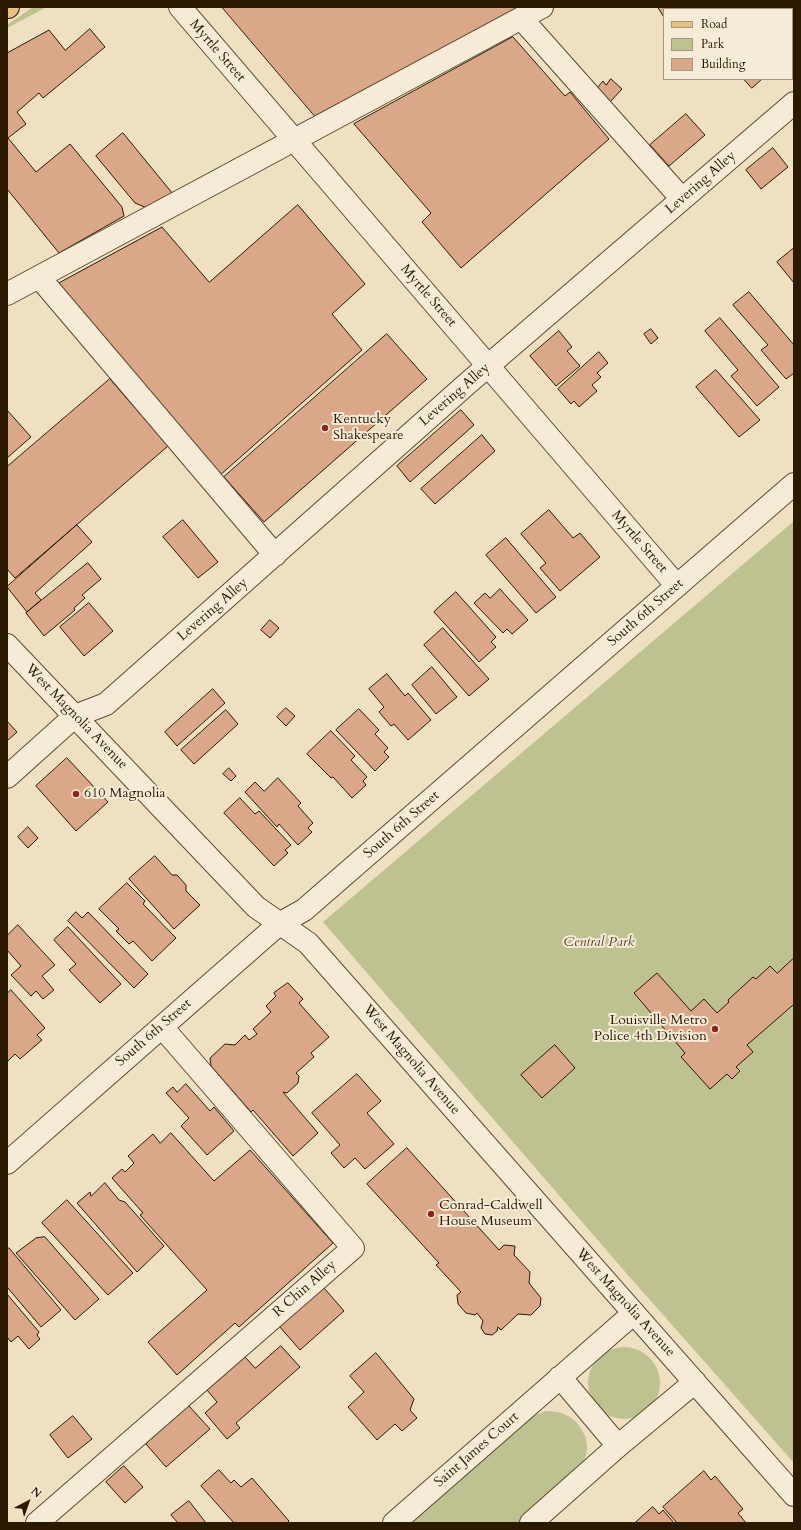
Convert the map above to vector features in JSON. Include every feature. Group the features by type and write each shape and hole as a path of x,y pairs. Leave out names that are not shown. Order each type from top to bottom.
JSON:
{"street":[{"name":"Myrtle Street","path":"180,7 677,586"},
{"path":"7,294 542,7"},
{"path":"522,18 682,199"},
{"name":"Levering Alley","path":"7,777 75,716 106,704 488,366 794,103"},
{"path":"39,277 275,555"},
{"name":"South 6th Street","path":"7,1162 279,924 304,910 794,484"},
{"name":"West Magnolia Avenue","path":"7,645 256,907 308,943 794,1494"},
{"name":"R Chin Alley","path":"37,1523 353,1248 162,1027"},
{"name":"Saint James Court","path":"394,1523 634,1313"},
{"path":"560,1377 618,1446"},
{"path":"531,1523 618,1446 695,1382"}],"green space":[{"path":"33,7 47,7 7,28 7,25"},
{"name":"Central Park","path":"794,521 794,1463 627,1274 323,922"},
{"path":"624,1347 644,1353 654,1363 660,1383 654,1403 644,1413 624,1419 604,1413 594,1403 588,1383 594,1363 604,1353"},
{"path":"546,1411 565,1414 577,1423 585,1437 587,1447 586,1456 582,1464 569,1480 519,1523 409,1523 533,1416"}],"building":[{"path":"222,7 519,7 315,116"},
{"path":"658,7 690,8 663,8 663,15"},
{"path":"793,28 794,29 793,54"},
{"path":"90,29 105,47 43,98 39,93 17,112 26,124 8,138 36,172 70,144 122,207 124,216 59,253 7,189 7,53 49,30 65,50"},
{"path":"513,37 565,96 570,92 609,139 461,268 422,222 431,213 354,124"},
{"path":"611,79 622,89 609,103 596,89 603,81 606,85"},
{"path":"745,80 761,80 752,88"},
{"path":"686,114 705,135 669,166 650,145"},
{"path":"123,133 173,194 147,208 135,203 96,156"},
{"path":"773,148 788,167 761,189 746,170"},
{"path":"298,205 365,284 332,314 362,350 219,476 55,285 162,227 209,282"},
{"path":"794,248 794,283 777,262"},
{"path":"749,292 794,345 794,373 786,379 761,350 768,345 733,305"},
{"path":"720,318 779,387 757,406 731,376 738,370 705,331"},
{"path":"651,329 658,338 651,344 644,334"},
{"path":"559,331 572,347 567,351 580,366 556,386 530,356"},
{"name":"Kentucky Shakespeare","path":"387,334 427,379 264,522 224,477"},
{"path":"599,352 608,363 597,373 601,377 592,385 597,391 579,407 574,401 571,404 558,389"},
{"path":"716,370 760,420 739,437 696,387"},
{"path":"110,379 168,446 15,578 7,569 7,467"},
{"path":"7,410 31,437 7,458"},
{"path":"461,410 474,425 410,482 397,466"},
{"path":"482,435 495,451 435,504 421,489"},
{"path":"549,510 573,538 580,533 600,557 560,591 540,568 546,563 521,534"},
{"path":"183,520 218,562 198,578 163,537"},
{"path":"77,525 92,542 35,593 41,600 27,612 7,587"},
{"path":"506,538 556,597 536,613 486,555"},
{"path":"88,563 101,579 82,595 85,598 74,608 75,610 44,636 26,613"},
{"path":"500,589 528,620 512,634 507,629 503,633 474,603 485,593 490,598"},
{"path":"456,592 496,637 491,642 496,647 479,662 434,612"},
{"path":"89,603 113,631 84,656 60,627"},
{"path":"270,620 279,628 270,638 261,630"},
{"path":"443,628 489,679 469,696 424,645"},
{"path":"432,667 457,697 436,714 412,685"},
{"path":"387,674 405,696 408,693 431,720 408,740 394,724 391,726 379,712 384,707 369,689"},
{"path":"213,689 225,703 177,746 165,732"},
{"path":"286,708 295,716 286,726 277,717"},
{"path":"359,709 379,730 375,734 388,748 384,752 389,757 375,771 336,730"},
{"path":"226,710 238,724 194,764 181,750"},
{"path":"7,721 17,732 7,741"},
{"path":"331,731 355,756 351,760 367,777 363,781 366,785 352,798 333,777 331,778 307,754"},
{"path":"67,758 108,802 76,831 36,786"},
{"path":"229,768 236,776 231,781 223,774"},
{"path":"278,778 301,803 298,806 313,823 308,828 312,832 298,845 279,824 277,827 245,792 255,782 264,791"},
{"path":"240,798 255,814 259,811 291,845 285,850 288,853 274,866 224,813"},
{"path":"28,827 38,838 28,848 18,837"},
{"path":"155,856 172,875 177,875 186,885 186,891 200,905 174,929 129,879"},
{"path":"127,883 145,901 143,904 176,938 152,961 133,941 129,944 116,931 119,929 99,909"},
{"path":"76,912 82,918 88,912 148,974 134,988 68,921"},
{"path":"18,925 55,965 42,976 54,990 43,999 36,991 31,996 11,975 21,966 7,950 7,936"},
{"path":"68,927 121,984 100,1003 69,970 76,964 54,940"},
{"name":"Louisville Metro Police 4th Division","path":"794,958 794,1006 793,1005 747,1045 753,1052 736,1067 740,1071 732,1079 727,1074 710,1089 681,1057 685,1053 634,993 657,973 691,1011 704,999 717,1013 729,1002 728,1000 753,977 756,979 770,966 777,973"},
{"path":"288,983 303,999 299,1003 329,1037 311,1053 314,1057 296,1073 299,1076 298,1083 287,1093 283,1092 318,1133 293,1156 253,1110 251,1112 211,1066 210,1058 225,1044 235,1045 245,1035 249,1040 257,1034 253,1029 271,1012 266,1006 276,996 274,993"},
{"path":"11,990 45,1028 37,1035 42,1040 20,1059 15,1054 7,1062 7,994"},
{"path":"555,1045 575,1068 542,1098 521,1075"},
{"path":"357,1074 381,1101 367,1113 394,1144 365,1169 355,1158 344,1168 331,1153 340,1145 312,1113"},
{"path":"186,1084 210,1111 214,1107 234,1131 207,1155 181,1126 189,1118 166,1093 173,1087 177,1092"},
{"path":"171,1133 214,1181 250,1150 333,1243 239,1327 235,1323 177,1375 148,1342 207,1290 140,1215 143,1213 112,1178 122,1169 125,1172 134,1163 128,1156 153,1134 160,1143"},
{"name":"Conrad-Caldwell House Museum","path":"407,1148 499,1250 504,1245 515,1246 514,1255 530,1272 529,1283 541,1298 540,1306 531,1315 518,1314 501,1330 498,1327 497,1331 492,1335 485,1334 481,1328 483,1321 477,1313 475,1315 466,1313 458,1304 457,1295 461,1292 436,1265 439,1263 367,1184"},
{"path":"105,1183 119,1200 125,1202 164,1246 137,1272 77,1203 90,1192 91,1196"},
{"path":"67,1200 133,1273 108,1295 42,1223"},
{"path":"45,1237 99,1299 75,1320 16,1253 36,1238"},
{"path":"9,1248 61,1310 41,1327 7,1287 7,1250"},
{"path":"324,1288 344,1311 300,1350 279,1326"},
{"path":"7,1294 39,1332 37,1335 40,1339 29,1349 18,1336 11,1342 7,1337"},
{"path":"281,1346 300,1367 236,1423 240,1428 227,1439 205,1413 217,1402 207,1390 245,1357 255,1368"},
{"path":"376,1353 414,1399 410,1410 417,1418 402,1431 395,1424 377,1440 348,1407 364,1392 350,1376"},
{"path":"189,1406 210,1429 166,1467 146,1444"},
{"path":"73,1416 92,1439 68,1458 50,1435"},
{"path":"124,1466 143,1487 125,1503 106,1482"},
{"path":"219,1470 231,1483 234,1480 241,1487 252,1478 289,1521 287,1523 234,1523 201,1486"},
{"path":"704,1471 711,1480 715,1476 743,1509 738,1513 746,1523 677,1523 663,1507"},
{"path":"189,1501 206,1523 178,1523 171,1515"},
{"path":"653,1507 659,1514 663,1510 674,1523 635,1523"}],"place":[{"name":"Kentucky Shakespeare","path":"325,428"},
{"name":"610 Magnolia","path":"76,794"},
{"name":"Louisville Metro Police 4th Division","path":"715,1029"},
{"name":"Conrad-Caldwell House Museum","path":"431,1214"}]}
